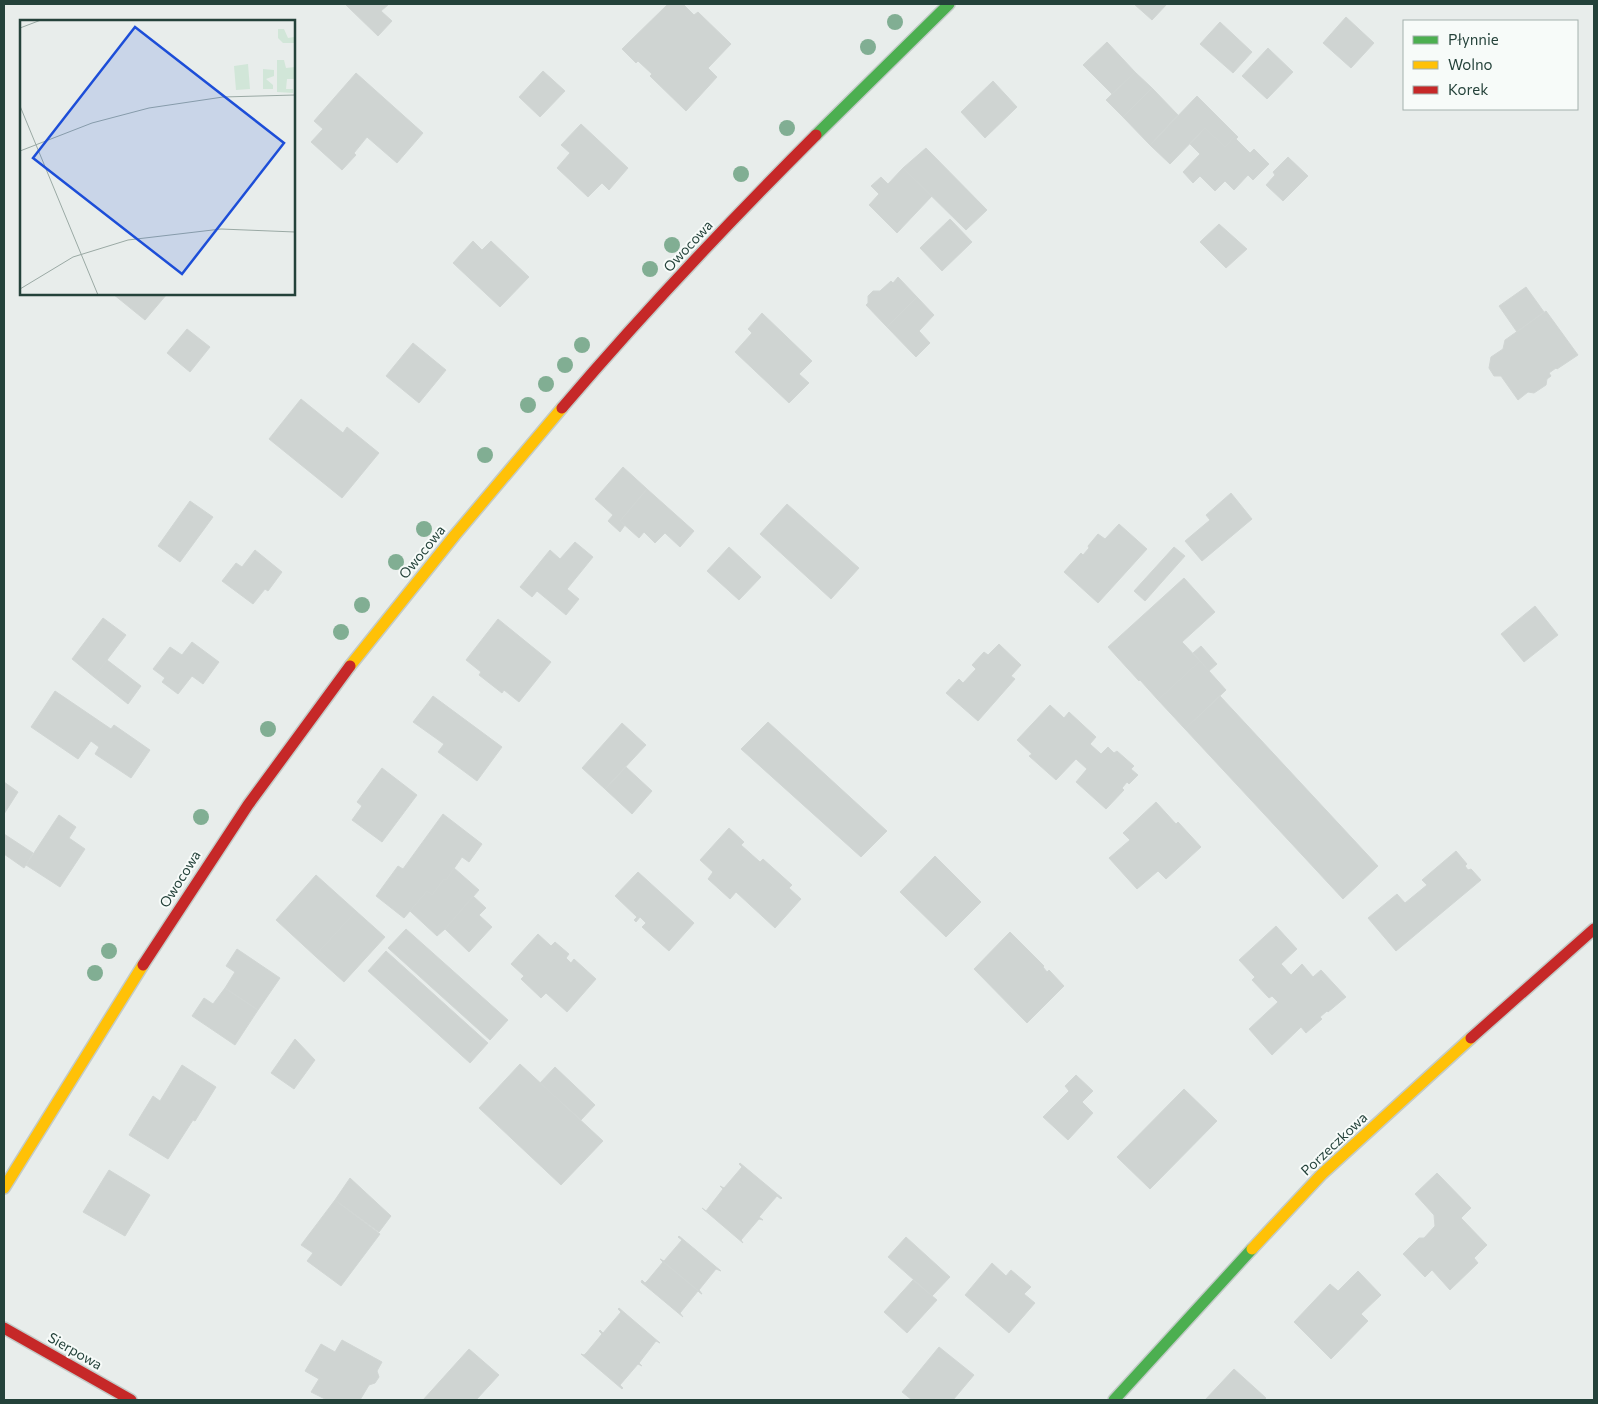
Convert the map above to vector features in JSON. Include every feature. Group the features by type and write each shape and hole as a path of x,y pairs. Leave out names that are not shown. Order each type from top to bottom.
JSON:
{"street":[{"name":"Owocowa","path":"4,1188 209,861 284,754 374,635 514,463 706,247 949,4"},
{"name":"Porzeczkowa","path":"1114,1400 1224,1278 1322,1174 1506,1006 1594,929"},
{"name":"Sierpowa","path":"4,1328 132,1400"}],"building":[{"path":"389,4 381,11 392,21 378,36 346,5"},
{"path":"668,4 683,4 694,15 698,12 731,44 708,68 717,77 686,111 650,76 652,74 638,61 636,63 622,49"},
{"path":"1134,4 1167,4 1152,20"},
{"path":"1346,17 1374,43 1351,68 1323,43"},
{"path":"1220,22 1252,52 1233,73 1200,44"},
{"path":"1107,42 1135,72 1112,94 1083,65"},
{"path":"1268,48 1293,72 1267,99 1242,76"},
{"path":"543,71 565,91 540,117 519,97"},
{"path":"1135,72 1152,88 1123,117 1106,100"},
{"path":"356,73 423,133 397,163 367,137 354,153 356,155 342,170 311,142 323,129 314,121"},
{"path":"993,81 1017,107 985,138 961,112"},
{"path":"1152,88 1178,115 1150,145 1123,117"},
{"path":"1197,96 1236,135 1225,147 1205,128 1170,164 1150,145"},
{"path":"581,124 628,168 609,190 602,183 588,197 557,168 570,153 561,145"},
{"path":"1205,128 1225,147 1236,135 1238,137 1236,139 1250,153 1254,149 1269,164 1253,180 1248,175 1234,190 1225,181 1215,191 1200,176 1193,183 1183,172 1200,154 1190,144"},
{"path":"926,148 987,210 966,230 903,168"},
{"path":"1288,157 1308,176 1283,201 1266,185 1275,175 1273,172"},
{"path":"903,168 932,196 897,233 869,205 879,194 871,186 881,177 888,184"},
{"path":"950,219 972,242 942,271 920,248"},
{"path":"1219,224 1247,249 1226,268 1200,242"},
{"path":"473,241 482,250 491,241 529,277 500,307 453,263"},
{"path":"898,277 917,297 887,327 866,305 868,303 868,296 873,291 880,291 891,281 893,283"},
{"path":"1526,287 1544,312 1517,332 1499,306"},
{"path":"114,295 166,295 145,320"},
{"path":"917,297 934,315 919,331 930,343 916,357 887,327"},
{"path":"1546,311 1578,355 1549,373 1551,376 1547,379 1546,385 1534,393 1528,392 1518,400 1501,376 1494,376 1489,368 1491,357 1503,349 1505,340"},
{"path":"762,313 812,361 799,374 809,383 789,403 735,352 752,333 748,329"},
{"path":"187,329 210,347 190,372 167,353"},
{"path":"413,343 446,370 419,403 386,376"},
{"path":"301,399 343,433 347,427 379,453 342,498 269,439"},
{"path":"623,467 647,489 620,521 625,525 620,532 608,521 613,515 595,499"},
{"path":"647,489 694,531 680,547 665,533 655,543 644,532 639,538 620,521"},
{"path":"1231,493 1252,519 1202,561 1185,541 1210,520 1206,515"},
{"path":"190,501 213,517 180,562 158,546"},
{"path":"787,504 859,568 831,599 760,534"},
{"path":"1119,524 1147,549 1098,603 1064,572 1081,553 1083,555 1098,534 1105,539"},
{"path":"575,542 593,557 567,589 579,599 566,615 537,591 532,597 520,587 550,550 560,559"},
{"path":"729,547 761,577 739,600 707,571"},
{"path":"1174,547 1185,556 1145,601 1134,591"},
{"path":"255,550 282,572 268,591 265,589 253,604 222,581 236,563 242,567"},
{"path":"1184,578 1215,612 1182,642 1200,661 1158,700 1108,647"},
{"path":"1535,606 1558,635 1524,662 1501,634"},
{"path":"103,618 126,635 94,677 72,659"},
{"path":"498,619 551,662 519,702 504,690 502,693 479,675 481,672 466,660"},
{"path":"192,642 219,662 203,684 192,676 178,694 162,682 165,678 153,669 170,647 182,655"},
{"path":"999,644 1021,665 1011,676 1015,679 978,721 946,693 959,679 963,683 976,669 972,665 984,652 988,655"},
{"path":"1201,646 1217,664 1209,671 1193,653"},
{"path":"107,660 141,686 128,704 94,677"},
{"path":"1200,661 1226,690 1185,729 1158,700"},
{"path":"55,691 111,729 114,725 150,750 131,778 95,754 99,747 91,741 78,759 31,727"},
{"path":"433,696 502,747 477,781 438,752 444,744 413,722"},
{"path":"1220,696 1378,866 1343,899 1185,729"},
{"path":"1050,705 1064,718 1069,712 1096,737 1090,744 1101,754 1108,747 1114,753 1117,751 1134,766 1131,769 1138,775 1129,784 1127,782 1122,788 1124,790 1106,809 1076,782 1087,769 1076,759 1056,780 1029,756 1032,754 1017,740"},
{"path":"768,722 887,831 861,857 741,749"},
{"path":"622,723 646,745 605,789 582,768"},
{"path":"626,767 652,791 632,814 605,789"},
{"path":"382,768 417,795 382,842 352,820 362,806 357,802"},
{"path":"4,782 18,792 4,814"},
{"path":"1156,802 1201,847 1166,879 1158,871 1137,889 1109,858 1130,840 1123,833"},
{"path":"443,814 482,844 469,862 462,857 446,880 444,879 432,895 427,891 404,918 376,896 398,866 403,869"},
{"path":"59,815 76,827 69,838 85,849 60,887 26,865"},
{"path":"729,828 744,842 741,845 760,862 763,859 792,885 789,888 801,899 775,928 736,892 730,899 708,879 713,872 700,860"},
{"path":"4,834 33,853 24,868 4,854"},
{"path":"1456,851 1467,864 1465,866 1468,870 1471,869 1481,880 1396,951 1368,918 1397,894 1405,903 1427,885 1422,880"},
{"path":"935,856 981,902 946,937 900,892"},
{"path":"454,868 479,890 437,936 410,911 427,891 432,895"},
{"path":"638,872 694,923 669,951 642,927 646,923 640,917 636,922 634,920 637,917 615,896"},
{"path":"316,875 356,911 315,956 276,920"},
{"path":"473,896 486,908 479,915 492,927 469,952 445,929"},
{"path":"356,911 385,937 344,982 315,956"},
{"path":"1276,926 1297,949 1281,964 1291,975 1302,964 1313,977 1321,970 1346,997 1320,1017 1322,1019 1306,1033 1301,1027 1272,1055 1249,1029 1278,1002 1272,996 1269,998 1252,980 1255,977 1239,960"},
{"path":"406,929 508,1020 490,1040 388,948"},
{"path":"1010,932 1044,966 1047,972 1049,970 1064,986 1027,1023 974,969"},
{"path":"538,934 551,946 555,942 569,954 566,958 571,963 574,959 596,979 567,1012 546,993 541,998 521,979 524,976 511,964"},
{"path":"237,949 280,978 258,1010 225,988 235,972 226,966"},
{"path":"386,951 488,1043 470,1063 368,971"},
{"path":"225,988 258,1010 235,1045 192,1016 204,998 213,1004"},
{"path":"295,1039 315,1060 294,1089 271,1073"},
{"path":"520,1064 603,1141 561,1185 479,1108"},
{"path":"182,1065 216,1087 168,1159 129,1135 153,1096 160,1101"},
{"path":"555,1067 595,1105 581,1120 540,1083"},
{"path":"1076,1075 1093,1091 1082,1102 1093,1113 1068,1140 1043,1117 1069,1091 1065,1086"},
{"path":"1184,1089 1217,1121 1150,1189 1117,1157"},
{"path":"740,1163 782,1198 777,1196 759,1217 763,1220 759,1219 741,1240 743,1243 702,1208 706,1211 723,1189 720,1186 724,1188 742,1167"},
{"path":"109,1170 150,1195 125,1236 83,1212"},
{"path":"1437,1173 1471,1208 1461,1218 1487,1245 1474,1258 1478,1263 1450,1290 1432,1270 1425,1277 1403,1254 1419,1238 1424,1238 1435,1226 1434,1215 1415,1194"},
{"path":"350,1178 391,1216 379,1232 335,1200"},
{"path":"335,1200 380,1234 341,1286 307,1261 313,1253 301,1245"},
{"path":"679,1236 721,1271 716,1269 699,1290 702,1294 660,1259 664,1261 682,1240"},
{"path":"906,1237 950,1277 932,1296 888,1257"},
{"path":"660,1259 702,1294 698,1291 680,1313 683,1317 641,1282 642,1280 645,1283 663,1262"},
{"path":"992,1263 1006,1276 1011,1270 1031,1287 1024,1294 1035,1303 1009,1333 965,1295"},
{"path":"1358,1271 1381,1295 1361,1314 1368,1321 1331,1359 1294,1322 1330,1284 1338,1291"},
{"path":"913,1280 937,1300 907,1333 884,1312"},
{"path":"619,1308 660,1343 656,1341 639,1363 642,1366 638,1364 620,1385 622,1389 581,1354 584,1355 587,1352 602,1334 599,1331 603,1333 621,1312"},
{"path":"342,1340 382,1362 377,1371 379,1377 375,1383 369,1385 360,1400 327,1400 311,1392 319,1379 305,1371 321,1344 335,1352"},
{"path":"939,1347 974,1375 953,1400 912,1400 902,1392"},
{"path":"469,1349 499,1375 476,1400 423,1400"},
{"path":"1234,1369 1266,1398 1264,1400 1205,1400"}],"traffic: fast":[{"path":"816,135 949,4"},
{"path":"1114,1400 1252,1249"}],"traffic: slow":[{"path":"350,666 455,535 562,408"},
{"path":"4,1188 143,965"},
{"path":"1252,1249 1322,1174 1471,1038"}],"traffic: jam":[{"path":"562,408 686,269 816,135"},
{"path":"143,965 248,805 350,666"},
{"path":"1471,1038 1594,929"},
{"path":"4,1328 131,1400"}]}
